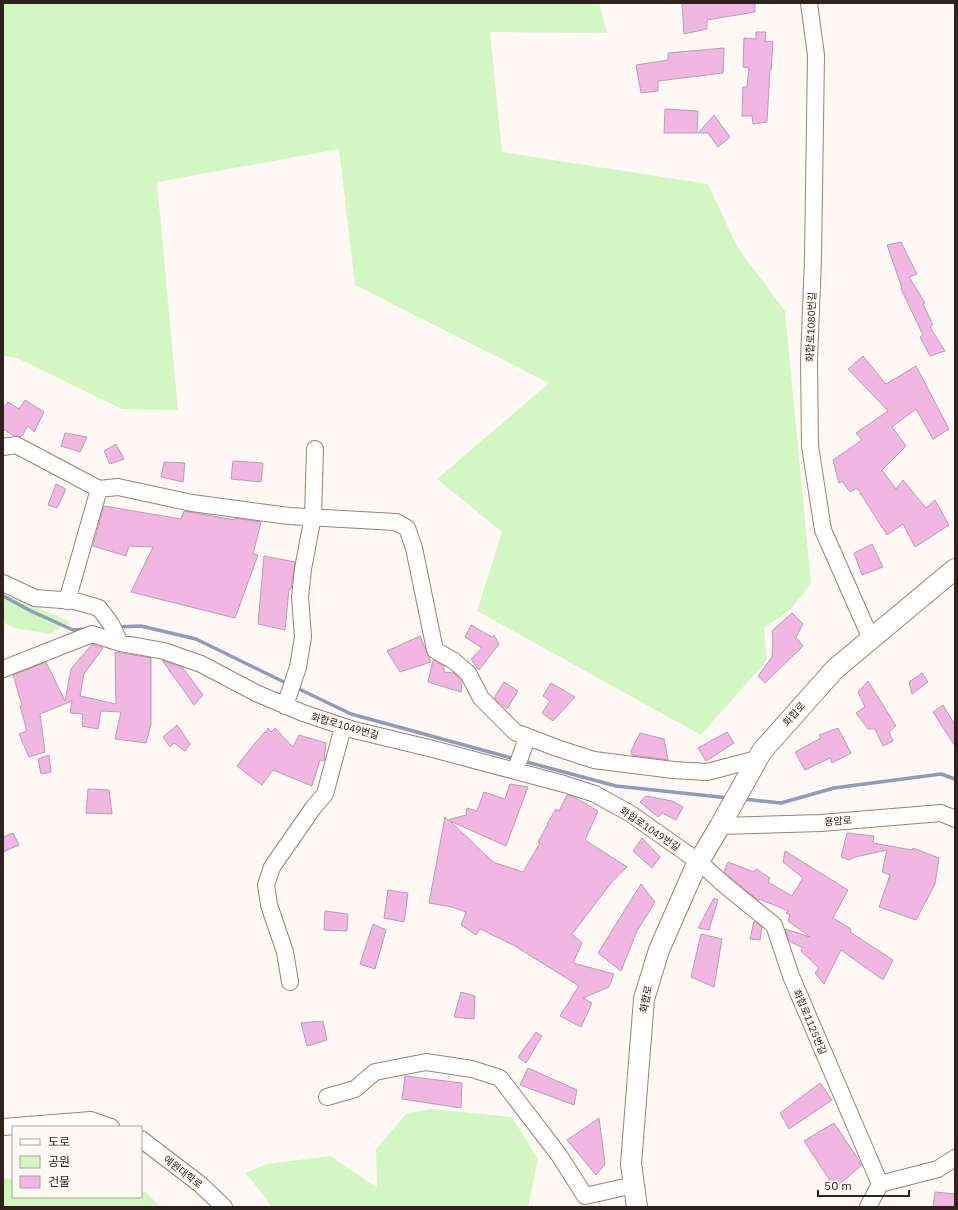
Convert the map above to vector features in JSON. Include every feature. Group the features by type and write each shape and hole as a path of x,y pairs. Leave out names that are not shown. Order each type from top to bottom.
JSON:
{"main road":[{"path":"871,639 955,569"},
{"name":"화합로","path":"637,1207 632,1164 644,999 659,950 699,862 762,751 835,669 871,639"}],"street":[{"name":"화합로1080번길","path":"809,3 816,55 814,235 809,360 810,446 823,530 871,639"},
{"path":"3,447 16,446 98,489 118,487 192,503 289,516 313,516 396,522 407,528 414,548 435,650 454,661 468,673 482,698 515,732 526,740 594,760 673,770 707,772 758,759"},
{"path":"287,700 298,667 303,637 300,597 303,569 313,516 315,449"},
{"path":"67,601 98,489"},
{"path":"3,583 35,598 75,601 99,608 115,634"},
{"name":"화합로1049번길","path":"3,669 92,634 115,634 201,664 256,693 287,700 303,714 343,727 516,769 595,794 631,814 699,862"},
{"path":"290,982 285,952 269,905 266,885 272,867 313,808 325,794 343,727"},
{"path":"516,769 526,740"},
{"name":"용암로","path":"720,826 821,823 941,813 955,819"},
{"name":"화합로1125번길","path":"699,862 726,887 774,925 791,976 880,1184"},
{"path":"327,1097 355,1089 375,1072 426,1062 472,1069 500,1078 559,1155 584,1196 634,1185"},
{"path":"16,1126 91,1120 108,1126"},
{"name":"예원대학로","path":"142,1140 201,1185 224,1207"},
{"path":"868,1207 880,1184 938,1169 955,1158"},
{"path":"589,1207 599,1192"}],"green space":[{"path":"3,3 599,3 607,33 490,32 502,152 708,184 738,248 785,311 811,583 792,608 764,628 767,660 701,735 477,611 502,532 437,479 549,383 355,285 339,149 157,182 178,410 122,409 17,358 3,356"},
{"path":"3,593 71,622 50,634 14,628 3,622"},
{"path":"432,1109 512,1117 538,1159 528,1207 272,1207 246,1173 266,1164 331,1156 377,1188 376,1149 407,1113"},
{"path":"3,1178 12,1180 12,1198 142,1198 142,1192 146,1192 161,1207 3,1207"}],"building":[{"path":"682,3 755,3 755,12 707,20 707,29 684,34"},
{"path":"756,32 766,32 765,41 773,42 767,122 753,124 752,116 742,116 743,87 747,87 749,68 743,67 744,38 756,39"},
{"path":"724,48 723,73 658,81 658,91 641,93 636,65 668,60 668,53"},
{"path":"665,109 698,111 697,133 664,133"},
{"path":"714,115 730,137 718,147 708,133 698,133"},
{"path":"901,242 917,274 909,277 925,303 923,304 933,325 930,327 945,351 930,356 920,337 923,335 901,289 902,288 887,245"},
{"path":"863,356 886,384 916,366 949,429 933,439 916,409 892,427 906,446 882,470 896,489 903,480 926,508 935,500 949,525 915,547 903,524 887,535 857,488 850,492 842,481 839,483 833,460 862,440 856,433 888,411 848,369"},
{"path":"25,400 44,412 34,432 28,426 21,437 14,436 3,429 3,408 8,402 19,409"},
{"path":"65,433 87,437 80,452 61,446"},
{"path":"116,444 124,459 110,464 104,451"},
{"path":"233,461 263,463 261,482 231,479"},
{"path":"164,462 185,463 183,482 161,477"},
{"path":"56,484 66,489 57,508 48,505"},
{"path":"104,506 181,519 184,511 235,520 235,518 261,522 253,554 258,555 235,618 131,592 153,547 129,546 126,556 93,546"},
{"path":"872,544 883,567 862,575 854,553"},
{"path":"264,556 295,562 291,589 289,589 285,630 258,624"},
{"path":"792,613 803,624 796,637 803,646 765,683 758,676 772,657 772,631"},
{"path":"471,625 492,637 494,635 499,644 479,670 471,659 482,648 465,637"},
{"path":"420,636 431,662 400,672 387,651"},
{"path":"92,644 103,648 84,674 80,696 116,704 115,652 151,658 151,724 146,743 115,739 121,712 101,711 98,729 82,726 83,714 70,713 72,701 40,714 45,752 29,757 19,734 27,731 20,706 22,705 13,675 46,662 65,701 71,669"},
{"path":"162,660 183,668 203,695 194,705"},
{"path":"433,660 444,666 444,672 454,673 460,679 462,683 461,692 428,682"},
{"path":"922,673 928,682 912,694 909,682"},
{"path":"868,681 896,726 889,732 893,741 883,746 875,729 868,729 856,713 865,707 858,692"},
{"path":"504,682 518,691 507,709 494,698"},
{"path":"551,683 575,697 553,721 542,713 550,701 543,696"},
{"path":"943,705 955,725 955,746 933,712"},
{"path":"177,725 190,744 185,751 174,743 170,747 163,737"},
{"path":"268,728 271,732 275,728 293,747 299,735 326,743 324,761 320,760 312,786 273,770 262,785 237,766 255,743 265,732 266,733"},
{"path":"838,728 851,753 832,763 830,758 805,770 795,752 821,738 819,735"},
{"path":"727,732 734,743 706,761 698,748"},
{"path":"640,733 664,739 668,760 632,755 631,751"},
{"path":"49,755 51,772 41,774 38,759"},
{"path":"510,784 528,787 506,846 450,821 493,862 523,872 540,843 538,842 547,824 556,809 559,811 567,795 574,797 598,811 585,840 627,867 611,883 572,934 582,943 573,963 614,974 609,987 583,998 592,1003 581,1027 560,1016 579,986 515,946 480,929 476,935 461,925 466,912 452,907 429,903 445,817 448,820 466,815 467,808 477,811 484,792 505,799"},
{"path":"88,789 109,790 112,814 86,813"},
{"path":"646,796 672,801 683,807 676,820 662,813 658,817 640,802"},
{"path":"13,833 19,845 3,852 3,837"},
{"path":"847,833 874,836 873,843 912,850 913,848 939,858 935,884 916,920 879,907 890,875 882,872 887,850 855,857 849,860 841,857"},
{"path":"642,838 660,857 652,868 633,851"},
{"path":"785,851 848,890 833,918 851,929 850,932 893,960 883,980 841,950 824,984 815,973 819,968 801,951 803,948 789,941 785,929 810,937 788,921 790,915 786,913 789,911 759,899 758,900 724,872 728,862 754,872 756,869 770,878 768,882 792,896 803,878 783,862"},
{"path":"641,884 655,902 637,931 621,971 598,953"},
{"path":"388,890 408,893 404,922 384,918"},
{"path":"714,898 718,900 709,930 698,928"},
{"path":"325,911 348,914 347,931 324,930"},
{"path":"754,921 762,927 760,940 750,939"},
{"path":"373,924 386,930 375,969 360,964"},
{"path":"701,934 722,939 714,987 691,977"},
{"path":"461,992 475,996 474,1019 454,1017"},
{"path":"323,1021 327,1040 307,1046 301,1023"},
{"path":"536,1032 542,1036 526,1063 518,1057"},
{"path":"528,1068 577,1090 574,1105 520,1085"},
{"path":"405,1076 462,1083 461,1108 402,1099"},
{"path":"820,1083 832,1100 789,1129 780,1113"},
{"path":"599,1118 605,1164 596,1175 567,1140"},
{"path":"834,1123 862,1165 835,1188 804,1141"},
{"path":"935,1192 955,1194 955,1207 933,1207"}],"waterway":[{"path":"3,596 31,611 73,630 86,629"},
{"path":"116,627 141,626 196,639 288,684"},
{"path":"295,687 351,714 515,759"},
{"path":"523,761 616,786 729,798"},
{"path":"743,799 781,803 834,788 941,774 955,779"}]}
